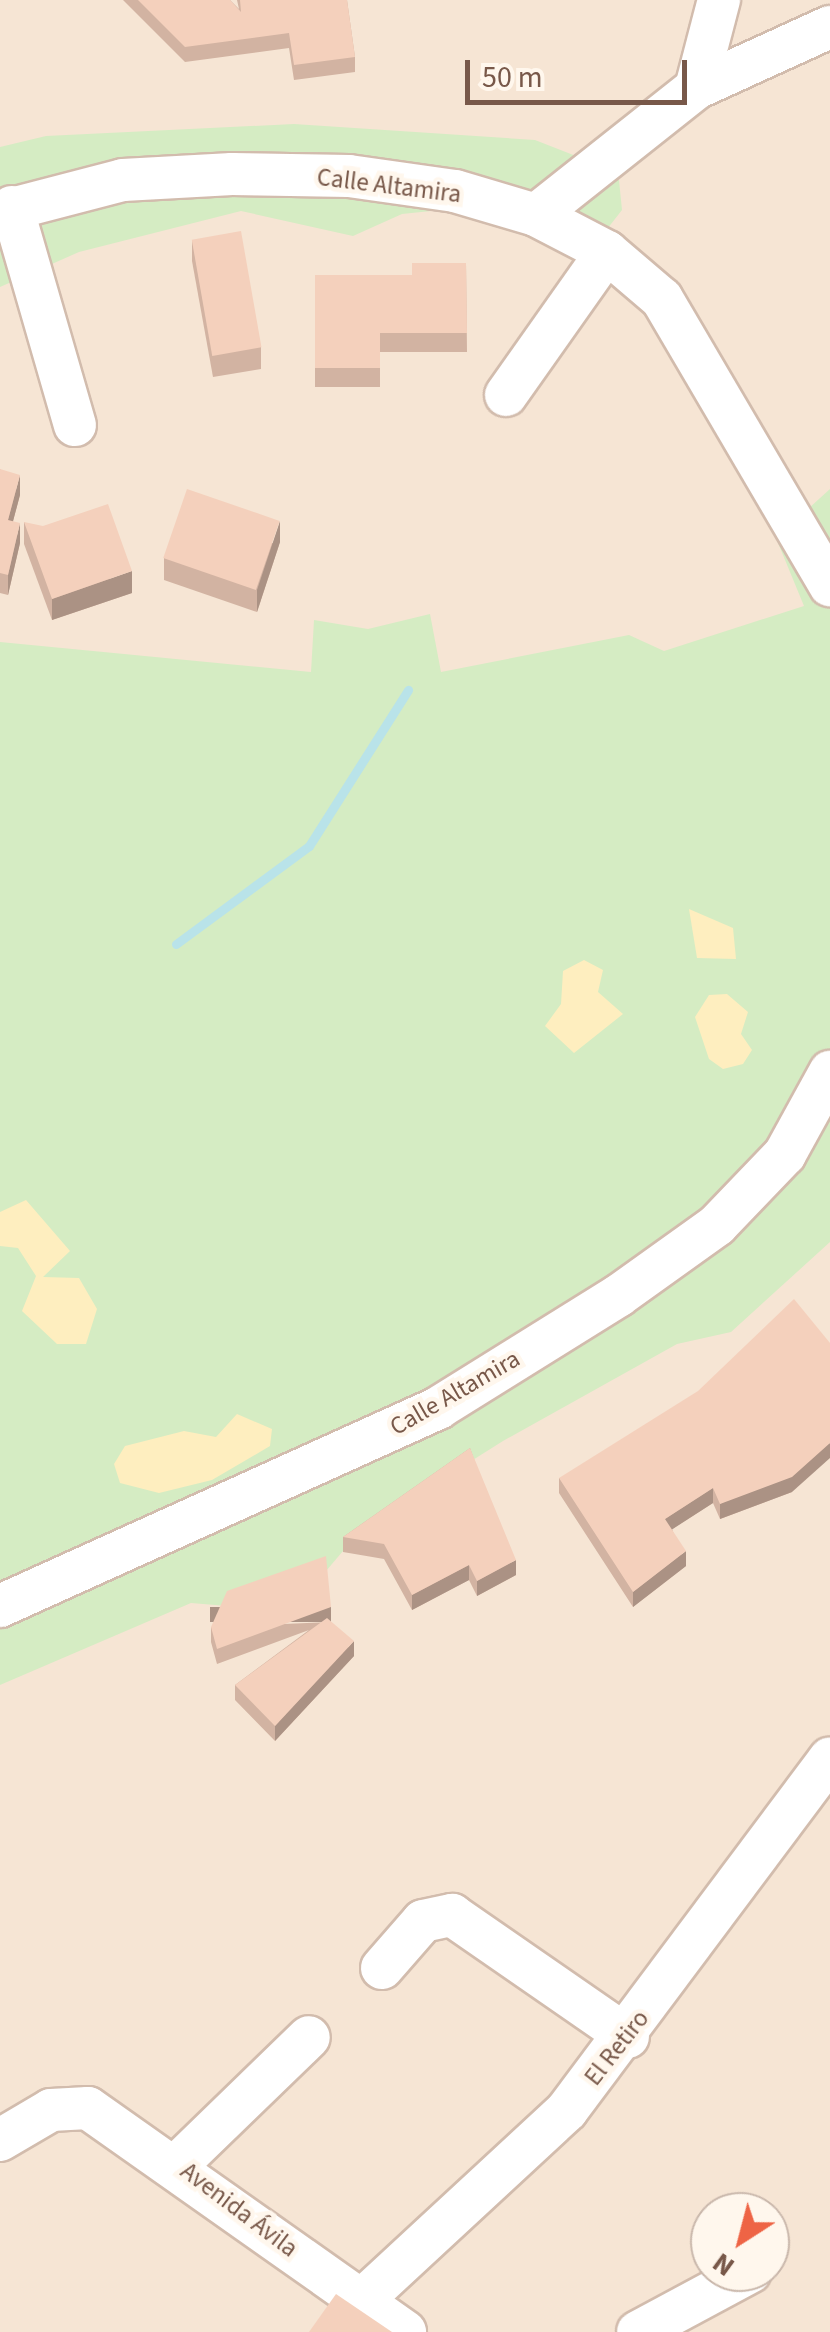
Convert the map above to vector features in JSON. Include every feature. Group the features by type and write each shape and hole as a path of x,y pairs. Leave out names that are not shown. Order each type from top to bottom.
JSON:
{"street":[{"path":"696,88 719,0"},
{"path":"820,0 830,4"},
{"path":"536,215 696,88 830,27"},
{"name":"Calle Altamira","path":"6,209 123,180 252,174 456,191 536,215 607,252 662,299 708,366 830,585"},
{"path":"6,209 75,425"},
{"path":"506,396 607,252"},
{"name":"Calle Altamira","path":"0,1606 438,1408 618,1296 717,1226 785,1154 830,1072"},
{"name":"El Retiro","path":"361,2301 567,2110 628,2037 830,1758"},
{"path":"382,1968 422,1921 452,1914 628,2037"},
{"path":"178,2164 309,2037"},
{"name":"Avenida Ávila","path":"0,2140 66,2106 125,2126 405,2332"},
{"path":"638,2332 712,2292"}],"shaded area":[{"path":"0,0 830,0 830,2332 0,2332"}],"green space":[{"path":"294,124 535,140 604,167 619,180 622,210 593,247 560,251 460,208 402,214 353,236 241,211 79,252 0,287 0,147 46,136"},
{"path":"830,489 830,1242 731,1332 677,1344 503,1441 360,1531 326,1571 227,1606 191,1603 0,1685 0,642 311,672 314,620 368,629 430,614 441,672 629,635 664,651 804,606 776,538"}],"sand":[{"path":"689,909 733,928 736,959 697,958"},
{"path":"584,960 603,970 598,992 623,1014 574,1053 545,1026 561,1004 563,971"},
{"path":"727,994 748,1012 741,1034 752,1050 743,1064 723,1069 709,1059 695,1017 709,995"},
{"path":"26,1200 70,1251 43,1277 79,1278 97,1309 86,1344 57,1344 22,1311 36,1276 18,1248 0,1246 0,1212"},
{"path":"237,1414 272,1429 270,1446 212,1480 159,1493 120,1483 114,1464 125,1446 184,1431 216,1437"}],"building":[{"path":"138,0 230,0 241,12 240,0 347,0 355,57 294,65 289,33 185,47"},
{"path":"241,231 261,347 212,356 192,240"},
{"path":"412,263 466,263 467,333 380,333 380,368 315,368 315,275 412,275"},
{"path":"0,469 20,475 8,520 20,523 8,575 0,573"},
{"path":"187,489 280,521 256,590 163,558"},
{"path":"108,504 132,571 52,599 24,522 43,526"},
{"path":"794,1299 830,1343 830,1443 792,1477 720,1504 713,1488 665,1519 686,1551 633,1592 559,1478 698,1391"},
{"path":"470,1448 516,1560 477,1581 469,1565 412,1595 384,1544 343,1537"},
{"path":"326,1556 331,1607 217,1649 211,1627 227,1591"},
{"path":"327,1618 354,1641 275,1726 235,1685"},
{"path":"336,2294 392,2332 309,2332"}],"waterway":[{"path":"176,944 309,846 408,690"}]}
